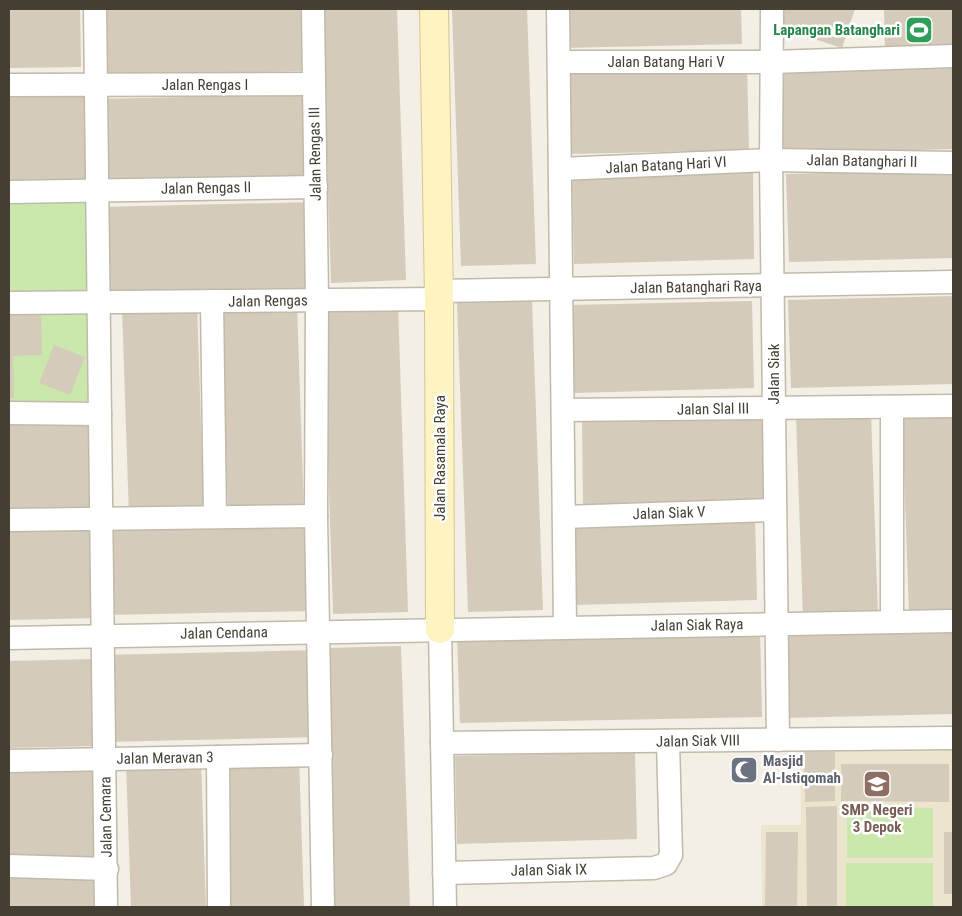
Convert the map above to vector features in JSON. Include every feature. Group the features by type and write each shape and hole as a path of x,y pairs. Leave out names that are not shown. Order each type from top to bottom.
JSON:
{"street":[{"name":"Jalan Cemara","path":"95,9 106,907"},
{"name":"Jalan Rengas III","path":"313,9 317,300 316,516 323,907"},
{"name":"Jalan Rasamala Raya","path":"434,9 439,295 440,629 445,907"},
{"path":"558,9 565,627"},
{"name":"Jalan Siak","path":"772,9 771,160 778,740"},
{"name":"Jalan Batang Hari V","path":"559,62 772,62 953,56"},
{"name":"Jalan Rengas I","path":"9,85 314,84"},
{"name":"Jalan Batang Hari VI","path":"560,169 771,160"},
{"name":"Jalan Batanghari II","path":"771,160 953,163"},
{"name":"Jalan Rengas II","path":"9,192 316,188"},
{"name":"Jalan Batanghari Raya","path":"439,295 561,290 953,282"},
{"name":"Jalan Rengas","path":"9,303 317,300 439,295"},
{"path":"212,301 215,516"},
{"name":"Jalan Slal III","path":"563,410 953,406"},
{"path":"892,407 892,622"},
{"path":"9,413 100,414"},
{"name":"Jalan Siak V","path":"564,517 775,510"},
{"path":"9,520 316,516"},
{"name":"Jalan Siak Raya","path":"440,629 953,621"},
{"name":"Jalan Cendana","path":"9,638 440,629"},
{"name":"Jalan Siak VIII","path":"442,743 953,738"},
{"name":"Jalan Siak IX","path":"444,873 654,868 666,864 670,855 668,741"},
{"name":"Jalan Meravan 3","path":"9,761 321,755"},
{"path":"218,757 219,907"},
{"path":"9,866 107,869"}],"shaded area":[{"name":"SMP Negeri 3 Depok","path":"953,741 953,907 762,907 761,825 801,825 800,744"}],"green space":[{"path":"97,189 100,414 9,415 9,191"},
{"path":"847,807 933,808 933,858 847,858"},
{"path":"846,863 933,863 933,907 846,907"}],"building":[{"path":"9,9 80,9 81,67 9,68"},
{"path":"98,9 304,9 305,71 100,76"},
{"path":"322,9 397,9 406,280 331,283"},
{"path":"452,9 527,9 536,264 461,266"},
{"path":"561,9 741,9 742,44 562,48"},
{"path":"784,9 855,9 842,48 778,27"},
{"name":"Lapangan Batanghari","path":"884,9 953,9 953,51 885,52"},
{"path":"953,62 953,149 782,154 780,66"},
{"path":"747,63 749,150 569,154 567,67"},
{"path":"86,93 88,181 9,183 9,95"},
{"path":"307,94 309,181 101,186 99,99"},
{"path":"953,170 953,258 789,262 786,174"},
{"path":"753,172 754,259 574,264 572,176"},
{"path":"314,202 316,289 101,295 99,207"},
{"path":"953,296 953,384 791,388 788,300"},
{"path":"532,301 543,610 468,612 457,303"},
{"path":"752,301 754,388 574,393 571,305"},
{"path":"398,303 408,612 333,614 323,305"},
{"path":"297,304 304,513 228,515 222,306"},
{"path":"197,305 204,515 129,517 122,308"},
{"path":"41,310 42,355 13,356 14,398 9,398 9,311"},
{"path":"54,345 85,357 70,395 39,383"},
{"path":"953,411 953,613 909,615 902,412"},
{"path":"871,413 878,616 803,618 796,416"},
{"path":"762,415 764,502 583,507 582,419"},
{"path":"93,421 95,508 9,510 9,423"},
{"path":"755,513 757,600 576,605 574,517"},
{"path":"312,524 314,611 105,615 102,528"},
{"path":"97,530 99,618 9,620 9,532"},
{"path":"953,626 953,714 783,718 781,631"},
{"path":"760,629 762,717 460,723 457,636"},
{"path":"401,646 410,907 335,907 326,648"},
{"path":"318,650 320,737 106,742 104,655"},
{"path":"93,659 95,746 9,748 9,661"},
{"path":"635,752 637,839 457,844 455,756"},
{"path":"804,752 835,752 835,801 805,802"},
{"path":"299,757 304,907 229,907 224,760"},
{"path":"201,761 206,907 131,907 126,763"},
{"path":"841,764 949,764 949,802 841,801"},
{"path":"103,770 105,857 9,860 9,772"},
{"path":"837,806 837,907 807,907 806,807"},
{"path":"766,832 798,832 797,907 765,907"},
{"path":"944,832 953,832 953,894 944,894"},
{"path":"100,873 101,907 9,907 9,875"}],"place":[{"name":"Lapangan Batanghari","path":"919,30"},
{"name":"Masjid Al-Istiqomah","path":"744,770"},
{"name":"SMP Negeri 3 Depok","path":"877,784"}]}
